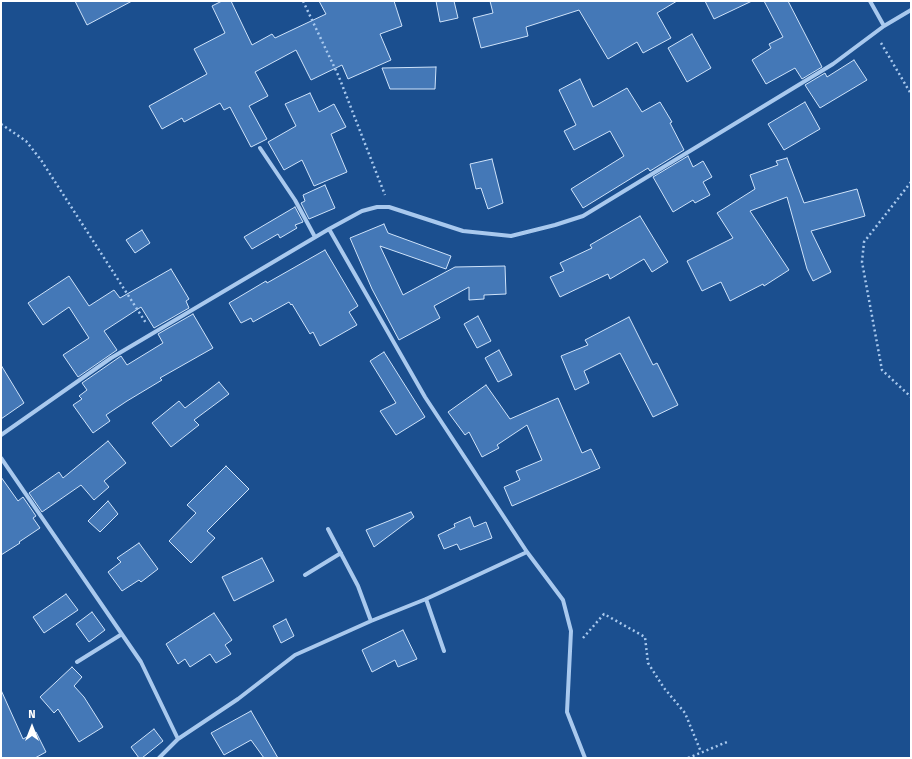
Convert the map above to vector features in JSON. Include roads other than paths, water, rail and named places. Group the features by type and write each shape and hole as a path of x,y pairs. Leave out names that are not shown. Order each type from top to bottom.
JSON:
{"street":[{"path":"870,1 884,26"},
{"path":"1,435 111,358 315,237 362,211 377,207 389,207 463,231 511,236 583,216 833,64 884,26 911,10"},
{"path":"260,148 295,200 315,237"},
{"path":"329,229 425,397 527,552 563,600 571,632 567,712 585,758"},
{"path":"1,458 141,662 178,739"},
{"path":"328,529 358,586 371,621"},
{"path":"159,758 178,739 238,699 295,655 371,621 426,599 527,552"},
{"path":"305,575 341,553"},
{"path":"426,599 444,651"},
{"path":"77,662 122,634"}]}
